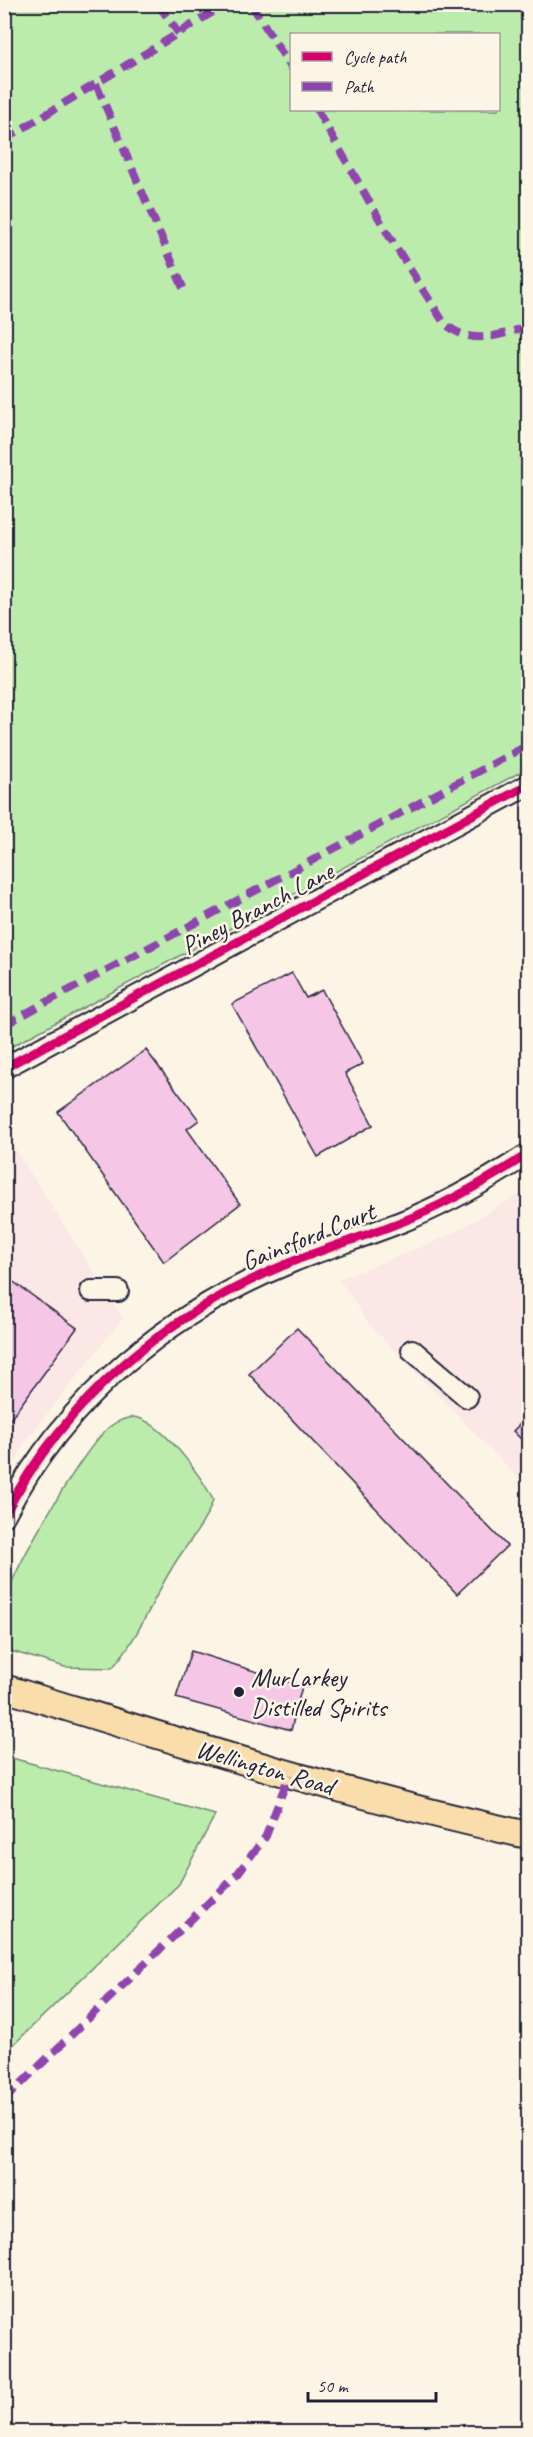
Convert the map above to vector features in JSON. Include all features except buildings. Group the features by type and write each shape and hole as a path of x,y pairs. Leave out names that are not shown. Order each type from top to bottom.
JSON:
{"main road":[{"name":"Wellington Road","path":"4,1688 300,1778 399,1805 528,1835"}],"street":[{"name":"Piney Branch Lane","path":"4,1068 528,785"},
{"name":"Gainsford Court","path":"4,1516 52,1440 80,1405 128,1359 168,1329 239,1287 293,1262 423,1212 501,1172 528,1154"},
{"path":"91,1291 118,1291"},
{"path":"412,1350 467,1397"}],"shaded area":[{"path":"5,1133 123,1318 25,1442 5,1484"},
{"path":"528,1189 528,1488 368,1323 339,1279 444,1238"}],"green space":[{"path":"5,4 528,5 528,768 5,1050"},
{"path":"133,1417 144,1420 155,1427 179,1450 200,1477 213,1500 205,1518 164,1581 130,1645 112,1668 65,1667 11,1651 5,1646 3,1623 5,1601 35,1537 66,1484 96,1441 114,1424"},
{"path":"5,1756 215,1815 179,1884 5,2053"}],"marked path":[{"path":"158,4 179,34"},
{"path":"4,140 226,4"},
{"path":"251,4 290,66"},
{"path":"96,84 184,290"},
{"path":"318,111 389,236 444,323 464,335 474,337 495,336 528,327"},
{"path":"4,1025 528,745"},
{"path":"4,2100 235,1877 266,1836 289,1775"}],"cycle path":[{"path":"4,1068 528,785"},
{"path":"4,1516 29,1473 58,1433 126,1362 164,1332 205,1305 249,1281 294,1261 434,1208 528,1154"}],"place":[{"name":"MurLarkey Distilled Spirits","path":"239,1692"}]}
